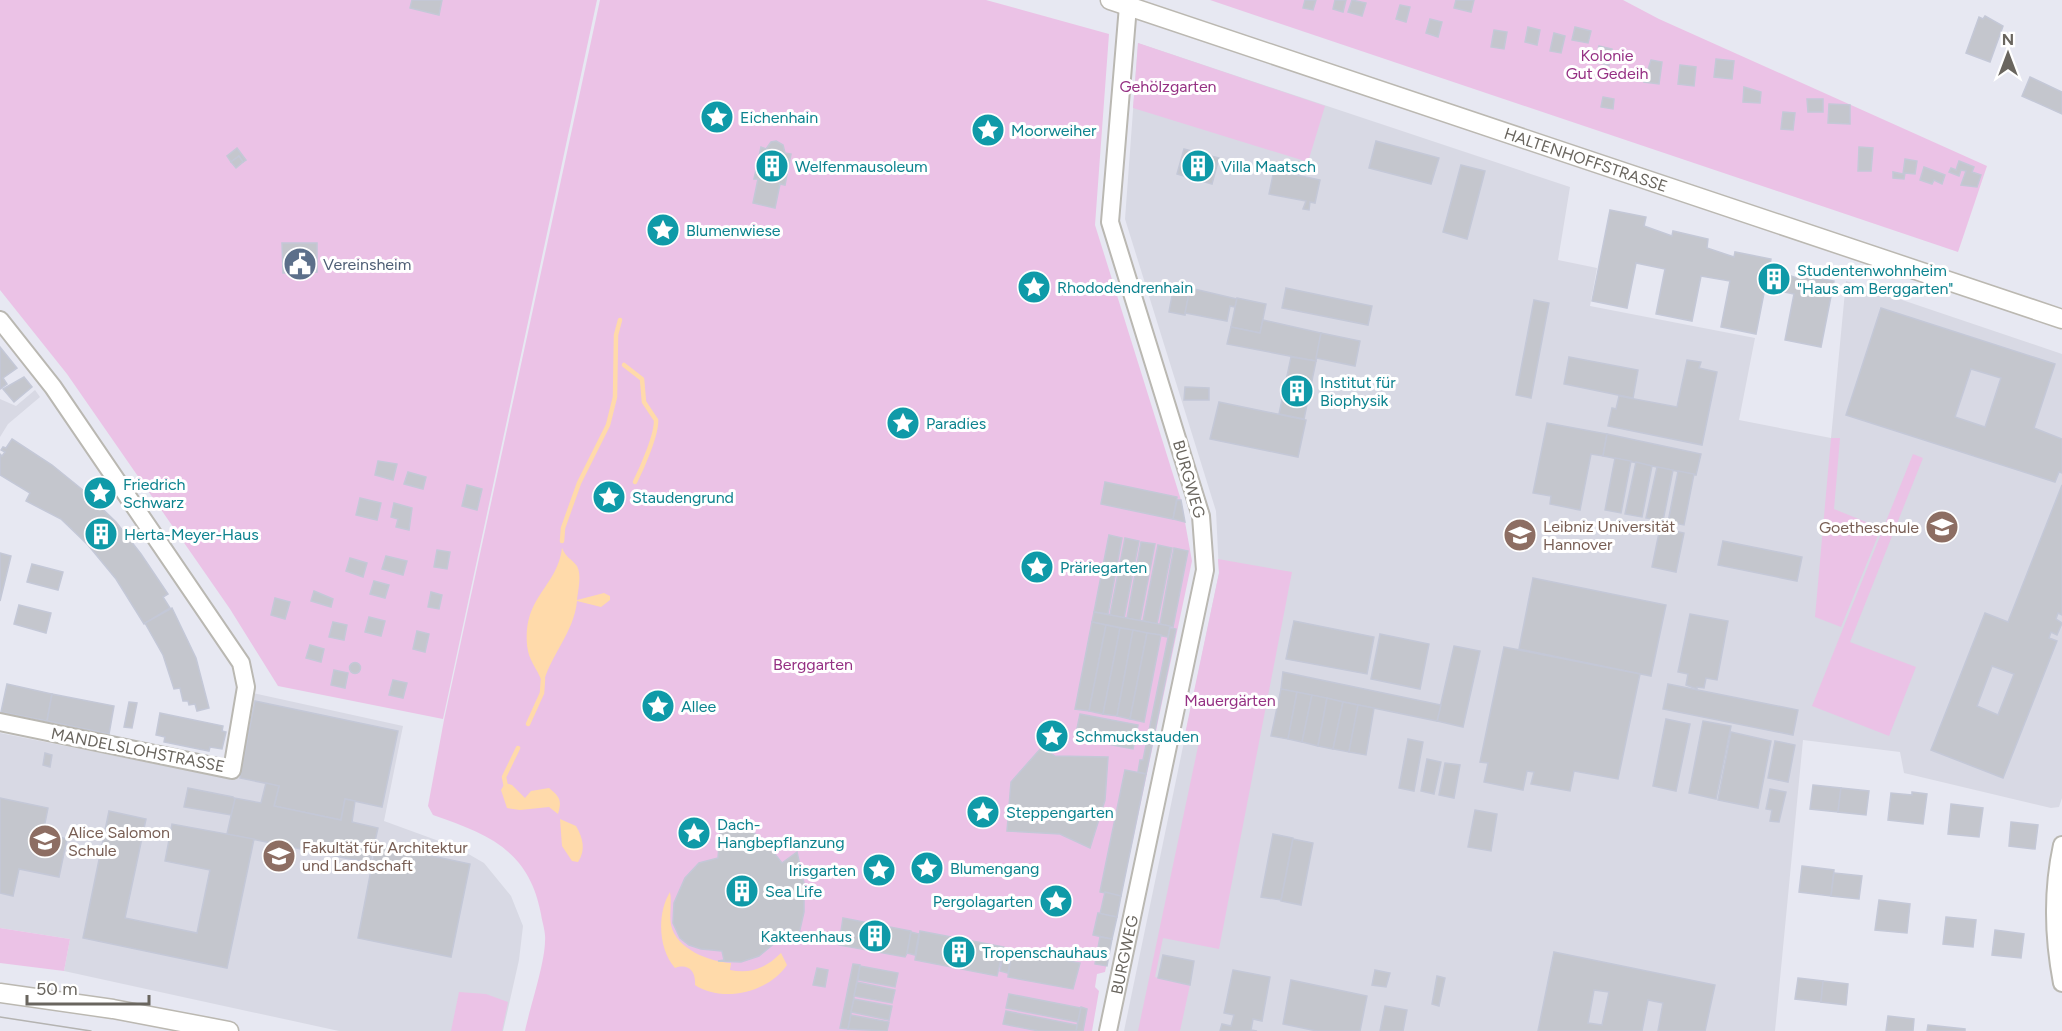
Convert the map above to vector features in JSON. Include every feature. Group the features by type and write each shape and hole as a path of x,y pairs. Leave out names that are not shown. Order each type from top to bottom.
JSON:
{"street":[{"name":"HALTENHOFFSTRASSE","path":"1110,0 1129,3 2062,319"},
{"name":"BURGWEG","path":"1108,1031 1204,570 1201,516 1110,222 1129,3"},
{"name":"MANDELSLOHSTRASSE","path":"0,320 53,387 241,663 246,687 232,770 0,722"},
{"path":"2062,845 2054,893 2054,930 2062,982"},
{"path":"0,993 113,1009 229,1031"}],"shaded area":[{"name":"Leibniz Universität Hannover","path":"1138,43 1570,187 1558,260 1597,268 1590,306 1755,338 1739,420 1831,438 1846,281 2062,354 2062,798 2059,807 2051,808 1904,773 1900,752 1803,740 1775,1031 1124,1031 1219,573 1216,511 1125,219"},
{"path":"35,390 40,397 8,424 0,437 0,399 16,406"},
{"path":"562,548 577,566 579,583 577,600 604,593 610,596 610,600 601,607 577,601 567,634 546,674 543,685 528,651 529,618 559,562"},
{"name":"Fakultät für Architektur und Landschaft","path":"253,693 403,726 384,821 458,848 484,863 511,896 523,926 519,960 503,1031 339,1031 64,971 70,939 0,928 0,733 236,780"},
{"path":"505,783 512,785 525,798 531,791 549,788 559,799 558,814 549,807 520,810 507,808 501,790"},
{"path":"560,819 576,826 580,835 583,848 578,862 572,861 562,846"},
{"path":"670,892 670,921 674,933 695,953 713,960 731,963 730,970 758,969 770,963 781,953 787,965 779,975 768,982 744,992 718,993 695,985 691,970 684,967 675,968 665,951 661,920"}],"green space":[{"path":"0,0 597,0 443,719 278,686 230,609 67,374 0,290"},
{"name":"Berggarten","path":"600,0 986,0 1109,34 1095,225 1181,500 1192,561 1105,972 1097,974 1095,987 1099,991 1092,1031 525,1031 540,973 545,938 535,892 527,874 503,848 471,829 433,815 428,806 444,720"},
{"name":"Kolonie Gut Gedeih","path":"1210,0 1623,0 1659,19 1987,166 1958,252"},
{"name":"Gehölzgarten","path":"1138,43 1325,106 1308,162 1133,108"},
{"path":"1831,438 1840,438 1834,509 1881,528 1841,627 1815,617"},
{"path":"1913,454 1923,458 1850,642 1916,667 1889,736 1812,706"},
{"name":"Mauergärten","path":"1218,559 1292,572 1219,949 1163,938 1155,977 1190,985 1180,1031 1138,1031 1200,737 1185,734 1219,573"},
{"path":"0,928 70,939 64,971 0,963"},
{"path":"459,992 486,994 508,1002 502,1031 451,1031"}],"building":[{"path":"412,0 442,0 439,15 410,8"},
{"path":"1305,0 1316,0 1313,10 1303,8"},
{"path":"1335,0 1346,0 1343,12 1333,9"},
{"path":"1352,0 1366,3 1362,16 1348,12"},
{"path":"1456,0 1474,0 1471,12 1454,8"},
{"path":"1400,5 1410,7 1406,22 1396,19"},
{"path":"1985,16 2003,26 1990,62 1966,53 1979,17 1983,19"},
{"path":"1430,19 1442,22 1438,37 1426,33"},
{"path":"1528,27 1540,30 1537,45 1525,42"},
{"path":"1575,27 1591,31 1588,43 1572,40"},
{"path":"1494,30 1507,32 1504,49 1491,47"},
{"path":"1554,33 1565,36 1561,53 1550,51"},
{"path":"1599,46 1612,49 1609,65 1595,62"},
{"path":"1716,59 1734,61 1732,79 1714,77"},
{"path":"1651,60 1662,62 1659,84 1644,82"},
{"path":"1680,65 1696,67 1694,86 1678,84"},
{"path":"2030,77 2062,92 2062,114 2022,96"},
{"path":"1744,87 1761,92 1760,103 1743,102"},
{"path":"1603,97 1614,99 1613,109 1601,107"},
{"path":"1807,99 1823,99 1823,112 1808,112"},
{"path":"1829,104 1850,105 1850,124 1828,123"},
{"path":"1783,112 1795,113 1793,130 1781,129"},
{"name":"Welfenmausoleum","path":"776,141 783,145 785,153 791,154 785,185 780,184 775,208 753,203 758,179 754,179 761,147 766,149 771,142"},
{"path":"1376,141 1439,158 1431,184 1369,168"},
{"path":"1859,147 1873,148 1871,171 1858,171"},
{"path":"237,148 246,160 243,162 239,156 231,162 227,156"},
{"name":"Villa Maatsch","path":"1184,149 1219,158 1212,184 1177,174"},
{"path":"239,156 243,162 236,168 231,162"},
{"path":"1905,159 1917,161 1915,174 1905,173 1904,179 1893,178 1893,172 1903,174"},
{"path":"1959,161 1974,167 1972,172 1981,175 1977,187 1961,185 1966,171 1961,170 1959,176 1949,172 1951,168 1956,170"},
{"path":"1461,165 1485,171 1467,239 1443,232"},
{"path":"1924,167 1945,175 1942,184 1934,180 1932,184 1920,180"},
{"path":"1274,170 1320,180 1315,203 1310,202 1309,210 1303,209 1306,201 1269,194"},
{"name":"Studentenwohnheim \"Haus am Berggarten\"","path":"1610,210 1646,217 1644,226 1672,236 1673,231 1708,239 1707,248 1734,257 1735,252 1771,259 1769,269 1797,278 1798,274 1834,281 1821,347 1785,340 1794,294 1765,288 1756,334 1721,327 1730,281 1701,276 1692,321 1656,314 1665,269 1636,263 1627,308 1592,301"},
{"name":"Vereinsheim","path":"282,243 317,243 317,272 283,273"},
{"path":"1174,285 1190,288 1185,315 1169,312"},
{"path":"1190,288 1237,299 1235,307 1230,306 1227,321 1185,313"},
{"path":"1286,288 1372,306 1368,325 1282,308"},
{"path":"1237,298 1266,304 1260,333 1231,327"},
{"path":"1534,300 1549,303 1531,398 1516,395"},
{"path":"1881,308 2055,364 2034,428 2062,439 2062,473 2059,472 2055,482 1846,415","holes":["1971,369 2001,378 1985,427 1955,417"]},
{"path":"1263,320 1321,333 1316,361 1227,344 1231,327 1260,333"},
{"name":"Institut für Biophysik","path":"1321,333 1360,341 1355,366 1316,358"},
{"path":"0,347 17,368 3,378 7,384 0,389"},
{"name":"Institut für Biophysik","path":"1291,357 1316,361 1304,419 1279,414"},
{"path":"1569,357 1638,370 1633,398 1564,384"},
{"path":"1687,360 1701,362 1699,368 1717,372 1702,445 1608,426 1612,408 1616,409 1619,396 1677,407"},
{"path":"24,377 32,387 14,402 3,389"},
{"path":"1185,387 1209,388 1209,400 1184,400"},
{"path":"1219,402 1306,420 1298,457 1210,439"},
{"path":"1547,423 1607,434 1603,456 1591,454 1580,510 1550,504 1551,496 1533,493"},
{"path":"1607,434 1701,454 1696,475 1603,456"},
{"name":"Herta-Meyer-Haus","path":"12,439 52,465 84,491 116,522 168,594 163,597 170,608 144,624 116,579 88,545 61,519 26,501 30,493 0,475 0,454 2,456 5,452 1,450 3,447 6,448"},
{"path":"1615,458 1631,461 1621,513 1605,510"},
{"path":"378,461 397,464 393,480 375,475"},
{"path":"1636,462 1652,466 1642,517 1625,514"},
{"path":"1657,467 1673,470 1663,521 1646,518"},
{"path":"1678,471 1694,474 1684,525 1668,522"},
{"path":"408,472 426,477 423,489 404,484"},
{"path":"1105,482 1177,497 1173,519 1101,504"},
{"path":"467,485 482,489 477,510 462,506"},
{"path":"2062,485 2062,615 2058,613 2056,619 2062,623 2057,635 2051,632 2049,638 2057,641 2003,778 1931,750 1985,613 2008,622","holes":["1992,666 2014,674 1998,715 1977,706"]},
{"path":"360,498 381,503 377,520 356,515"},
{"path":"1177,500 1181,500 1185,522 1173,519"},
{"path":"394,503 412,508 409,530 396,527 398,519 391,517"},
{"path":"1660,528 1684,533 1676,572 1652,567"},
{"path":"1109,535 1122,538 1108,614 1094,612"},
{"path":"1125,538 1139,541 1124,618 1110,615"},
{"path":"1723,541 1802,557 1797,581 1718,565"},
{"path":"1141,542 1155,544 1140,621 1127,618"},
{"path":"1158,545 1172,548 1157,624 1143,621"},
{"path":"1174,548 1188,551 1173,627 1160,624"},
{"path":"437,550 450,552 447,569 434,567"},
{"path":"0,553 11,556 0,601"},
{"path":"386,556 407,561 403,575 382,569"},
{"path":"350,558 367,563 363,577 346,571"},
{"path":"32,564 63,572 58,590 27,582"},
{"path":"1533,578 1666,605 1651,676 1519,649"},
{"path":"374,581 389,585 385,598 370,594"},
{"path":"314,591 333,599 331,607 311,601"},
{"path":"431,592 442,595 439,609 428,607"},
{"path":"275,598 290,602 285,619 271,615"},
{"path":"19,605 51,613 46,633 14,624"},
{"path":"172,608 196,658 209,708 197,711 195,704 189,705 188,701 183,701 180,688 174,689 163,655 145,623"},
{"path":"1094,612 1170,626 1168,637 1092,622"},
{"path":"1690,614 1728,621 1717,680 1706,678 1704,688 1697,687 1697,689 1686,685 1688,674 1678,672"},
{"path":"369,617 385,621 381,636 365,632"},
{"path":"1294,621 1374,637 1367,674 1286,659"},
{"path":"333,622 347,625 344,640 329,637"},
{"path":"1092,622 1106,625 1089,711 1075,709"},
{"path":"1106,625 1120,628 1103,714 1089,711"},
{"path":"1120,628 1133,630 1117,716 1103,714"},
{"path":"1170,628 1176,629 1146,774 1138,772 1140,760 1143,760"},
{"path":"1133,630 1147,633 1130,719 1117,716"},
{"path":"417,631 429,634 425,652 413,649"},
{"path":"1147,633 1161,635 1144,722 1130,719"},
{"path":"1380,634 1429,644 1420,689 1371,679"},
{"path":"310,645 324,649 321,662 306,658"},
{"path":"1454,646 1480,651 1463,727 1437,721"},
{"path":"1504,647 1640,674 1618,779 1574,771 1570,791 1531,784 1534,772 1527,771 1523,790 1484,782 1488,763 1480,762"},
{"path":"355,663 359,664 359,672 355,673 351,672 350,668 351,664"},
{"path":"334,670 348,673 345,688 331,685"},
{"path":"1283,672 1441,705 1437,721 1281,689"},
{"path":"393,680 407,683 403,698 389,695"},
{"path":"7,684 52,694 47,721 1,712"},
{"path":"1668,684 1798,710 1793,735 1663,709"},
{"path":"1281,689 1297,692 1288,739 1271,736"},
{"path":"1297,692 1312,695 1302,742 1288,739"},
{"path":"52,694 114,706 109,734 47,721"},
{"path":"1312,695 1327,698 1318,746 1302,742"},
{"path":"1327,698 1343,702 1333,749 1318,746"},
{"path":"255,701 398,731 382,807 345,799 341,820 274,806 279,786 240,778"},
{"path":"129,702 137,703 132,728 124,727"},
{"path":"1343,702 1358,705 1349,752 1333,749"},
{"path":"1358,705 1374,708 1366,755 1349,752"},
{"path":"160,713 223,726 222,731 226,732 222,749 210,747 209,751 164,742 165,737 156,735"},
{"path":"1080,714 1138,725 1133,749 1075,738"},
{"path":"1666,719 1690,724 1676,791 1653,786"},
{"path":"1703,721 1731,726 1716,799 1689,793"},
{"path":"1731,732 1771,741 1758,808 1718,800"},
{"path":"1408,739 1423,742 1414,791 1399,788"},
{"path":"1775,741 1795,745 1788,782 1768,778"},
{"path":"1042,747 1055,756 1108,757 1105,800 1090,848 1060,834 1007,831 1011,782"},
{"path":"45,753 52,755 50,767 43,765"},
{"path":"1427,759 1441,762 1434,794 1421,791"},
{"path":"1445,763 1460,765 1454,798 1439,795"},
{"path":"1125,770 1146,774 1121,896 1100,892"},
{"path":"266,783 279,786 274,806 341,820 345,799 355,801 352,822 378,828 370,863 227,834 235,798 261,803"},
{"path":"1813,785 1841,788 1838,812 1810,809"},
{"path":"188,788 233,797 235,799 231,815 184,807"},
{"path":"1841,788 1869,791 1866,815 1838,812"},
{"path":"1770,789 1786,792 1779,822 1770,821 1772,810 1766,809"},
{"path":"1912,792 1927,794 1923,824 1888,820 1891,793 1912,795"},
{"path":"0,798 48,808 43,833 67,839 59,877 19,869 13,896 0,893"},
{"path":"1951,804 1983,808 1979,837 1948,834"},
{"path":"1475,810 1497,814 1491,851 1468,847"},
{"path":"109,811 146,819 125,918 197,933 210,870 165,861 172,824 254,839 227,968 83,938"},
{"name":"Sea Life","path":"721,819 743,826 763,839 782,863 797,852 804,883 804,912 799,934 783,929 780,942 776,942 759,956 741,962 718,961 724,960 722,951 689,945 680,938 673,923 674,903 685,878 699,863 718,858"},
{"path":"2011,822 2038,825 2035,849 2009,846"},
{"path":"1273,834 1293,838 1281,900 1261,897"},
{"path":"1293,839 1313,843 1301,905 1281,901"},
{"path":"376,844 470,864 451,957 358,938"},
{"path":"1802,866 1834,870 1831,896 1799,892"},
{"path":"1834,873 1862,876 1859,899 1831,896"},
{"path":"1105,892 1121,896 1117,917 1100,914"},
{"path":"1879,900 1910,904 1907,933 1875,930"},
{"path":"1098,913 1117,917 1112,939 1093,935"},
{"path":"1946,917 1976,920 1973,947 1943,944"},
{"name":"Kakteenhaus","path":"843,918 911,931 905,957 839,945"},
{"path":"1995,930 2024,934 2021,958 1992,955"},
{"name":"Tropenschauhaus","path":"920,931 1004,947 997,976 915,960"},
{"path":"911,932 919,934 915,955 907,953"},
{"path":"1100,937 1112,939 1107,966 1095,964"},
{"path":"1004,950 1012,952 1008,973 1000,971"},
{"path":"1012,950 1080,963 1073,989 1008,977"},
{"path":"1554,952 1715,985 1705,1031 1658,1031 1663,1003 1648,1000 1642,1031 1538,1031","holes":["1594,990 1609,992 1602,1025 1588,1023"]},
{"path":"1163,955 1194,961 1190,985 1158,978"},
{"path":"853,964 860,965 848,1029 840,1028"},
{"path":"860,966 898,973 895,987 858,980"},
{"path":"817,968 828,970 825,987 813,985"},
{"path":"1233,970 1270,977 1262,1021 1253,1019 1251,1030 1257,1031 1220,1031 1222,1024 1231,1026 1234,1015 1224,1013"},
{"path":"1375,970 1390,973 1386,987 1372,985"},
{"path":"1437,976 1445,978 1439,1006 1432,1004"},
{"path":"1798,978 1823,981 1821,1002 1795,999"},
{"path":"1291,980 1367,996 1360,1031 1317,1031 1283,1024"},
{"path":"1823,981 1848,984 1846,1005 1821,1002"},
{"path":"857,982 895,990 892,1003 854,996"},
{"path":"1009,994 1081,1008 1078,1022 1006,1008"},
{"path":"854,999 892,1006 889,1020 851,1012"},
{"path":"1385,1006 1407,1010 1403,1031 1380,1031"},
{"path":"1081,1007 1087,1009 1083,1031 1076,1031"},
{"path":"1006,1011 1077,1025 1076,1031 1039,1031 1003,1024"},
{"path":"851,1015 889,1022 887,1031 848,1029"},
{"path":"1888,1016 1914,1019 1913,1031 1886,1031"},
{"path":"1928,1025 1965,1029 1965,1031 1927,1031"}],"waterway":[{"path":"562,541 563,528 579,483 608,425 615,397 616,335 620,320"},
{"path":"624,365 642,379 644,402 656,420 652,442 635,482"},
{"path":"528,724 542,693 543,679"},
{"path":"506,787 504,777 518,748"}],"tram line":[{"path":"0,1017 91,1031"}],"place":[{"name":"Eichenhain","path":"717,117"},
{"name":"Moorweiher","path":"988,130"},
{"name":"Welfenmausoleum","path":"772,166"},
{"name":"Villa Maatsch","path":"1198,166"},
{"name":"Blumenwiese","path":"663,230"},
{"name":"Vereinsheim","path":"300,264"},
{"name":"Studentenwohnheim \"Haus am Berggarten\"","path":"1774,279"},
{"name":"Rhododendrenhain","path":"1034,287"},
{"name":"Institut für Biophysik","path":"1297,391"},
{"name":"Paradies","path":"903,423"},
{"name":"Friedrich Schwarz","path":"100,493"},
{"name":"Staudengrund","path":"609,497"},
{"name":"Goetheschule","path":"1942,527"},
{"name":"Herta-Meyer-Haus","path":"101,534"},
{"name":"Leibniz Universität Hannover","path":"1520,535"},
{"name":"Präriegarten","path":"1037,567"},
{"name":"Allee","path":"658,706"},
{"name":"Schmuckstauden","path":"1052,736"},
{"name":"Steppengarten","path":"983,812"},
{"name":"Dach- Hangbepflanzung","path":"694,833"},
{"name":"Alice Salomon Schule","path":"45,841"},
{"name":"Fakultät für Architektur und Landschaft","path":"279,856"},
{"name":"Blumengang","path":"927,868"},
{"name":"Irisgarten","path":"879,870"},
{"name":"Sea Life","path":"742,891"},
{"name":"Pergolagarten","path":"1056,901"},
{"name":"Kakteenhaus","path":"875,936"},
{"name":"Tropenschauhaus","path":"959,952"}]}
